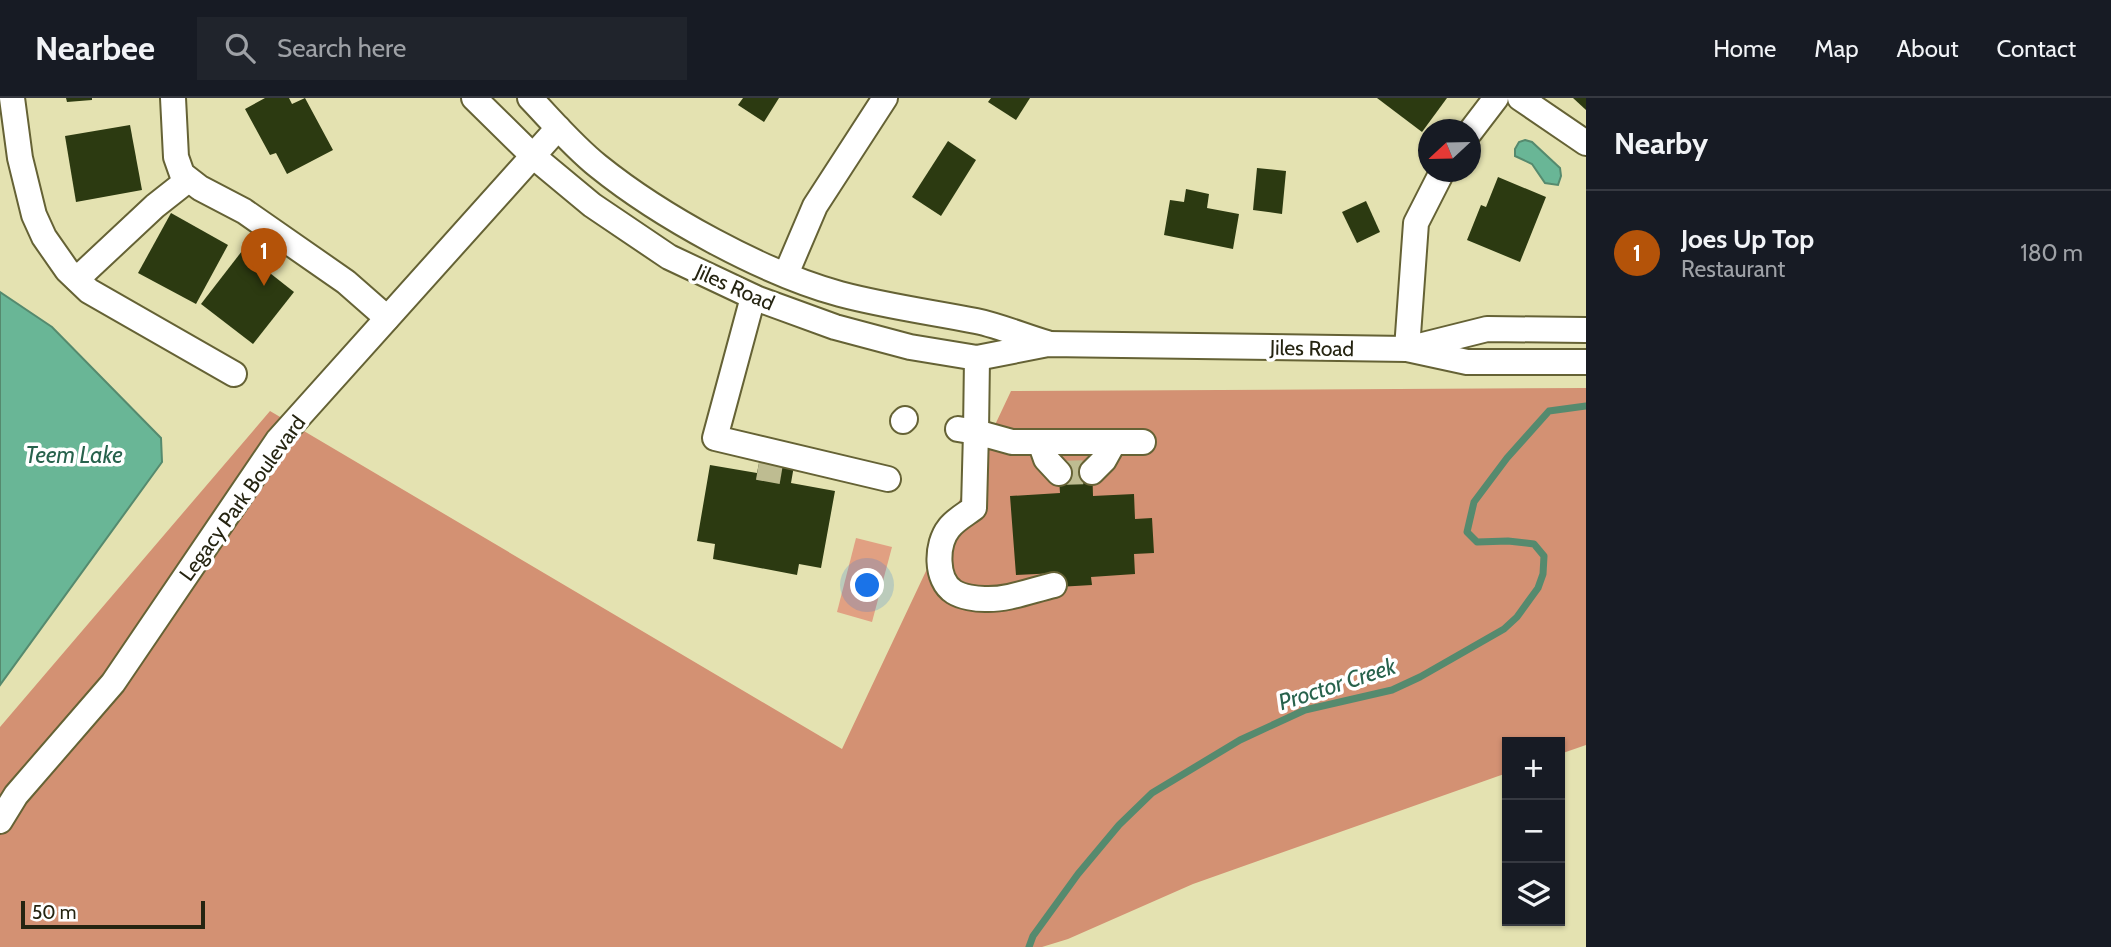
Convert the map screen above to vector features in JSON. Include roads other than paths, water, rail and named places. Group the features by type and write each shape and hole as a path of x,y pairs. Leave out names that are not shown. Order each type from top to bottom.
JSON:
{"street":[{"path":"12,98 20,158 34,215 44,237 66,270 89,291 234,374"},
{"path":"173,98 176,157 182,174 244,211 346,282 387,318"},
{"name":"Jiles Road","path":"474,98 533,156 592,205 669,257 753,297 835,327 910,347 977,358 1048,344 1408,349 1467,362 1586,362"},
{"name":"Jiles Road","path":"530,98 596,165 637,195 730,249 838,293 907,310 978,321 1048,344"},
{"path":"786,274 815,206 885,98"},
{"path":"1481,119 1496,98"},
{"path":"1520,98 1586,143"},
{"name":"Legacy Park Boulevard","path":"0,821 16,795 113,683 278,440 558,128"},
{"path":"77,279 155,206 188,180"},
{"path":"1408,349 1416,223 1437,182"},
{"path":"753,297 715,438 888,479"},
{"name":"Jiles Road","path":"1408,349 1487,329 1586,330"},
{"path":"977,358 967,430 974,508 949,527 942,540 939,555 942,575 954,592 987,599 1054,585"},
{"path":"967,430 1012,442 1143,442"},
{"path":"1040,442 1046,460 1059,473"},
{"path":"1092,472 1104,460 1114,442"},
{"path":"739,444 758,468"},
{"path":"793,474 820,463"}],"water":[{"path":"1519,142 1532,142 1560,168 1558,185 1545,183 1532,164 1515,156"},
{"name":"Teem Lake","path":"0,292 52,327 161,438 162,462 0,685"}],"waterway":[{"name":"Proctor Creek","path":"1029,947 1033,936 1078,874 1119,825 1152,793 1240,740 1305,710 1392,690 1420,677 1504,629 1517,617 1538,588 1543,574 1544,556 1534,544 1477,542 1467,532 1474,502 1507,458 1549,411 1586,406"}],"tunnel":[{"path":"758,468 793,474"},
{"path":"1059,473 1092,472"}],"place":[{"name":"Joes Up Top","path":"264,286"}]}
